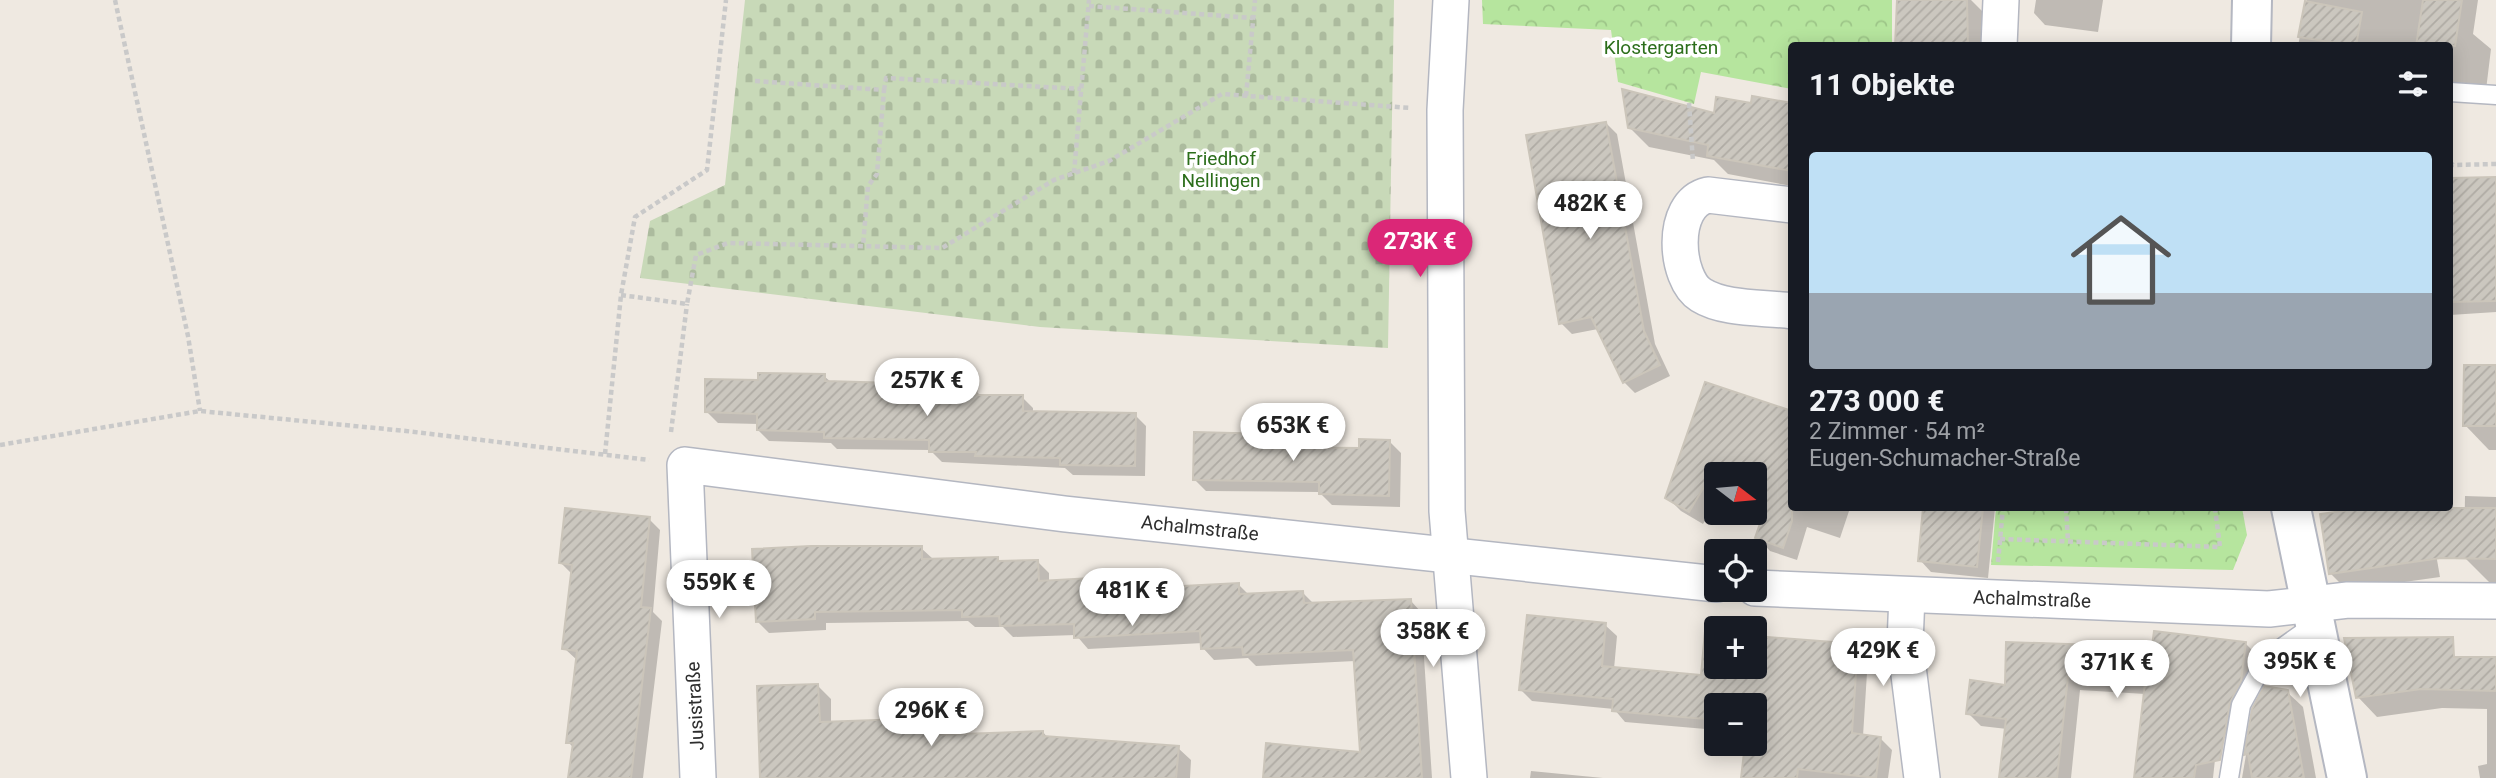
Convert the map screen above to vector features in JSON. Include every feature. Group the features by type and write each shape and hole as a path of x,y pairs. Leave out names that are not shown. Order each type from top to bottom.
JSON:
{"street":[{"path":"1451,0 1445,110 1447,511 1453,556 1469,778"},
{"path":"1999,42 2001,0"},
{"path":"2252,0 2254,42"},
{"path":"1788,204 1724,195 1695,198 1684,214 1679,228 1688,280 1697,293 1720,302 1788,310"},
{"name":"Achalmstraße","path":"676,464 1065,514 1704,583"},
{"name":"Jusistraße","path":"676,464 698,778"},
{"path":"2292,511 2347,778"},
{"name":"Achalmstraße","path":"1767,589 2269,609 2312,615 2348,600 2496,601"},
{"path":"1907,596 1905,643 1922,778"}],"lane":[{"path":"2453,92 2496,95"},
{"path":"2230,778 2241,705 2266,659 2312,615"}],"path":[{"path":"115,0 188,336 201,411"},
{"path":"605,454 621,295 635,217 707,170 726,0"},
{"path":"1246,96 1255,0"},
{"path":"1074,173 1089,3 1253,18"},
{"path":"863,246 868,186 877,174 886,78 1081,89"},
{"path":"755,81 884,90"},
{"path":"0,445 201,411 676,464 687,304 696,254 728,243 942,248 1054,180 1109,160 1222,94 1445,110"},
{"path":"1689,103 1695,198"},
{"path":"2453,165 2496,164"},
{"path":"621,295 687,304"},
{"path":"1997,596 2003,511"},
{"path":"2066,511 2068,541"},
{"path":"2000,539 2220,547 2215,511"}],"green space":[{"name":"Friedhof Nellingen","path":"745,0 1394,0 1388,348 1040,327 640,278 650,221 725,185"},
{"name":"Klostergarten","path":"1482,0 1892,0 1892,42 1788,42 1788,88 1701,72 1694,104 1618,82 1611,30 1483,24"},
{"path":"1996,511 2243,511 2247,535 2233,570 1991,565"}],"building":[{"path":"1897,0 1967,0 1968,42 1895,42"},
{"path":"2423,0 2462,0 2455,46 2453,42 2417,42"},
{"path":"2305,1 2362,12 2357,42 2330,42 2298,37"},
{"path":"1622,89 1714,113 1716,97 1751,103 1752,96 1788,102 1788,170 1707,156 1708,145 1628,128"},
{"path":"1606,122 1644,331 1660,365 1623,383 1591,317 1559,324 1526,135"},
{"path":"2496,177 2496,301 2453,302 2453,178"},
{"path":"2464,365 2496,365 2496,426 2463,426"},
{"path":"758,373 825,374 825,381 895,383 895,389 977,389 976,395 1023,395 1023,411 1136,413 1135,466 1060,465 1060,458 975,456 976,452 929,452 929,440 824,438 824,432 757,430 757,414 705,412 705,379 758,380"},
{"path":"1705,382 1788,410 1788,511 1792,511 1792,521 1783,548 1767,542 1767,539 1755,538 1759,525 1768,525 1768,462 1704,462 1704,487 1689,512 1665,498"},
{"path":"1194,432 1271,434 1271,447 1359,448 1359,439 1390,440 1389,496 1319,494 1319,482 1193,480"},
{"path":"565,508 650,517 641,607 651,608 631,778 568,778 573,743 566,743 577,651 562,649 572,565 559,563"},
{"path":"2453,508 2496,508 2496,559 2441,558 2329,574 2320,514 2342,511 2453,511"},
{"path":"1923,511 1983,511 1977,567 1918,561"},
{"path":"922,546 922,559 998,557 998,561 1038,560 1039,581 1162,574 1163,587 1239,583 1239,594 1303,591 1304,603 1411,599 1422,778 1263,778 1266,743 1360,752 1353,650 1243,655 1242,647 1201,649 1200,631 1074,638 1074,624 1000,626 999,616 962,617 962,610 815,612 815,619 756,622 752,549"},
{"path":"1527,615 1606,623 1602,666 1701,675 1704,642 1704,679 1767,679 1767,637 1858,644 1852,733 1881,737 1876,778 1798,769 1797,778 1741,778 1744,756 1767,756 1767,693 1704,693 1704,719 1612,711 1613,699 1519,690"},
{"path":"2154,631 2246,642 2241,681 2230,703 2220,760 2196,765 2194,778 2134,778 2145,683 2068,677 2057,778 1999,778 2006,719 1966,714 1970,680 2005,685 2006,642 2096,645 2096,642 2152,646"},
{"path":"2453,637 2454,657 2496,657 2496,691 2421,689 2356,698 2344,638"},
{"path":"818,684 820,722 933,718 934,735 1043,731 1043,736 1179,746 1176,778 760,778 757,686"},
{"path":"2264,686 2288,690 2304,778 2252,778 2248,754 2244,755 2252,709"}]}
